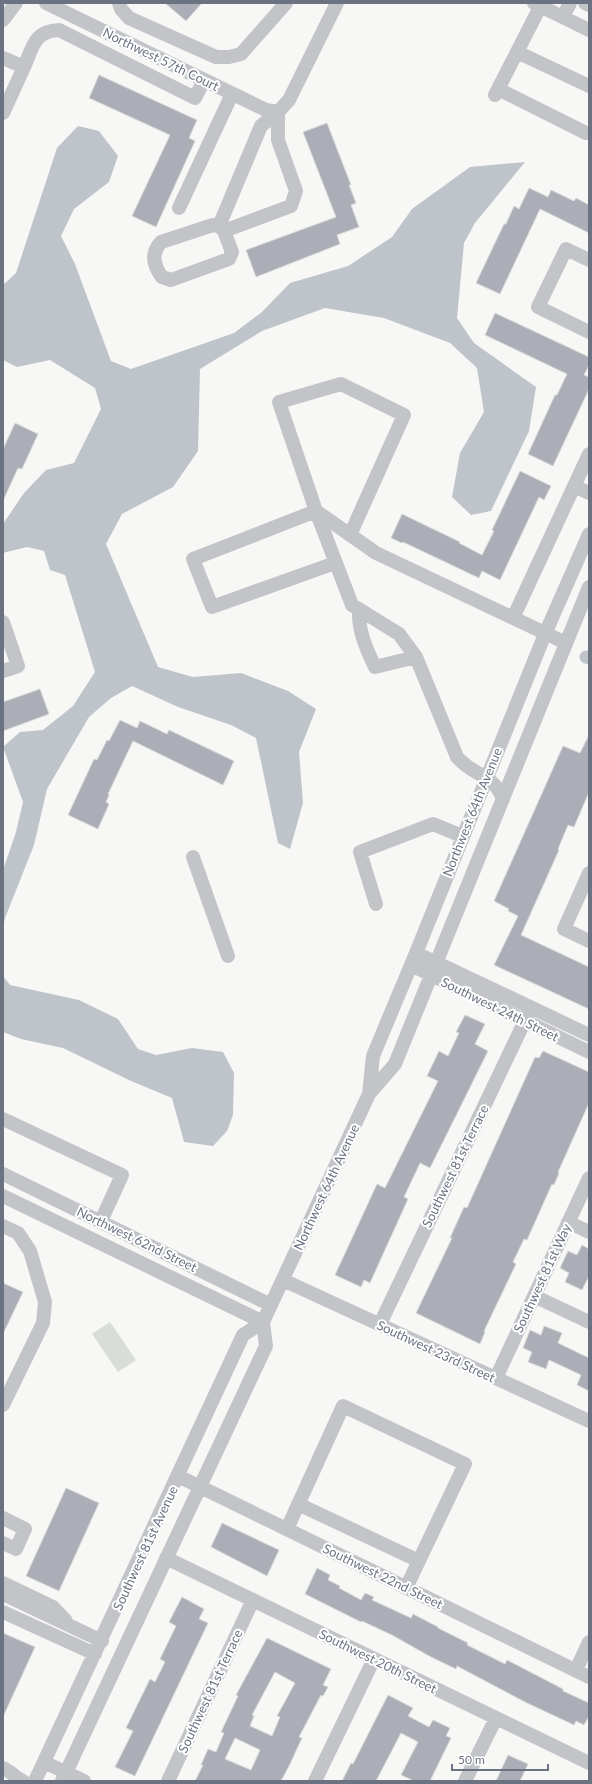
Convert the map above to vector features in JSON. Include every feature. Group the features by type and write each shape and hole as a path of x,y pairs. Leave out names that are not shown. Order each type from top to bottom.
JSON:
{"street":[{"path":"3,20 16,3"},
{"name":"Northwest 57th Court","path":"46,3 266,110 278,112"},
{"path":"119,3 121,9 129,18 216,57 229,57 241,54 285,3"},
{"path":"278,112 278,140 296,191 291,206 222,228 213,225 161,242 156,248 154,255 157,270 162,278 171,280 229,259 232,252 222,228 261,126 278,112 289,100 337,3"},
{"path":"564,17 570,3"},
{"path":"585,3 589,5"},
{"path":"586,133 497,92 539,4 589,30"},
{"path":"3,114 37,38 47,30 59,30 195,98 204,80"},
{"path":"517,52 589,86"},
{"path":"3,58 24,67"},
{"path":"179,208 232,94"},
{"path":"589,260 566,249 538,307 589,332"},
{"path":"350,535 404,415 341,384 279,402 316,511 352,605 400,634 416,657 457,757 465,766 493,781 499,789 503,799"},
{"path":"513,618 589,454"},
{"path":"574,486 589,493"},
{"path":"316,511 376,553 566,643"},
{"path":"316,511 193,560 212,607 336,563"},
{"name":"Northwest 64th Avenue","path":"369,1094 373,1056 545,634 589,534"},
{"name":"Northwest 64th Avenue","path":"283,1280 369,1094 394,1064 434,970 589,587"},
{"path":"359,609 358,625 368,652 376,667 416,657"},
{"path":"3,622 18,666 3,671"},
{"path":"376,904 360,852 433,824 462,836"},
{"path":"193,857 228,956"},
{"path":"589,873 564,929 589,941"},
{"name":"Southwest 24th Street","path":"413,959 525,1022 589,1052"},
{"name":"Southwest 24th Street","path":"434,970 531,1008 589,1036"},
{"name":"Southwest 81st Terrace","path":"380,1324 531,1008"},
{"path":"3,1119 122,1175 101,1221"},
{"name":"Northwest 62nd Street","path":"3,1174 271,1304"},
{"name":"Southwest 81st Way","path":"496,1378 589,1178"},
{"name":"Northwest 62nd Street","path":"3,1196 263,1322"},
{"path":"568,1222 589,1232"},
{"path":"3,1226 18,1233 30,1251 45,1302 43,1323 3,1405"},
{"path":"110,1248 123,1246 135,1238"},
{"path":"263,1322 283,1280"},
{"name":"Southwest 23rd Street","path":"283,1280 589,1421"},
{"path":"534,1296 589,1322"},
{"name":"Southwest 81st Avenue","path":"35,1781 96,1654 243,1335 263,1322 266,1346 199,1486 64,1777"},
{"path":"287,1529 343,1406 465,1464 406,1588"},
{"name":"Southwest 22nd Street","path":"178,1476 589,1677"},
{"path":"298,1504 419,1560"},
{"path":"3,1518 25,1529 16,1549 3,1543"},
{"name":"Southwest 20th Street","path":"166,1558 589,1763"},
{"path":"3,1583 53,1607 63,1616 69,1625"},
{"path":"96,1654 3,1612 6,1596 102,1641"},
{"name":"Southwest 81st Terrace","path":"168,1781 253,1600"},
{"path":"576,1670 589,1642"},
{"path":"315,1781 374,1659"},
{"path":"465,1781 496,1718"},
{"path":"44,1762 64,1777 84,1781"},
{"path":"3,1768 10,1771 16,1780"}],"shaded area":[{"path":"78,126 99,131 118,156 109,182 74,209 61,236 75,264 111,361 131,369 234,333 262,312 290,283 348,266 392,237 412,209 470,167 525,162 475,223 464,243 457,318 474,343 536,387 529,431 491,511 471,515 452,497 460,453 484,412 477,368 450,343 384,318 325,308 262,331 200,369 198,451 173,487 122,514 106,544 158,667 193,677 241,673 288,691 316,709 299,752 303,803 290,849 278,843 256,738 231,725 178,707 132,686 111,698 89,717 47,789 34,845 5,918 3,929 3,870 16,832 23,802 3,747 20,732 43,730 73,706 95,672 65,575 50,570 44,551 27,547 3,553 3,524 24,493 46,470 74,463 101,409 95,388 50,360 17,367 3,360 3,285 16,273 57,148"},
{"path":"3,976 10,985 79,1000 118,1019 138,1049 156,1055 192,1048 223,1052 234,1073 233,1115 227,1131 213,1146 184,1142 172,1098 131,1081 63,1048 21,1039 3,1032"},
{"path":"110,1322 136,1360 118,1372 92,1334"}],"building":[{"path":"165,3 202,3 186,21"},
{"path":"99,75 197,120 189,138 195,141 156,227 132,216 170,135 89,98"},
{"path":"327,123 351,185 349,185 356,203 351,205 359,227 337,235 340,244 256,277 246,250 336,217 303,132"},
{"path":"529,188 548,197 551,190 574,201 576,198 589,205 589,233 540,209 500,294 476,283 514,206 519,209"},
{"path":"495,313 589,357 589,365 584,375 589,377 589,389 553,466 528,454 555,395 557,395 567,374 485,335"},
{"path":"15,423 38,434 22,469 18,468 3,501 3,449"},
{"path":"520,471 551,486 544,500 539,497 500,580 482,571 479,578 403,542 402,543 391,538 402,514 460,542 459,543 482,555"},
{"path":"40,689 49,714 3,731 3,702"},
{"path":"120,720 137,728 140,721 167,734 169,730 234,761 223,785 133,741 108,794 109,795 106,802 109,804 98,829 68,815 94,759 97,760 107,740 109,741"},
{"path":"589,735 589,792 574,827 568,825 558,849 559,850 521,935 589,967 589,1009 494,965 518,916 494,901 563,746 580,753"},
{"path":"465,1015 485,1024 475,1044 488,1051 430,1168 420,1163 404,1197 408,1199 370,1283 364,1280 361,1287 335,1275 377,1184 385,1188 438,1081 427,1076 439,1051 448,1056 459,1033 456,1032"},
{"path":"543,1051 589,1072 589,1103 558,1172 559,1173 554,1185 552,1184 527,1240 524,1239 513,1262 516,1264 484,1331 485,1332 480,1344 416,1313 452,1238 450,1238 464,1207 467,1208 535,1057 539,1058"},
{"path":"582,1245 589,1249 589,1276 582,1290 565,1282 569,1273 560,1268 568,1251 577,1255"},
{"path":"3,1283 23,1292 3,1334"},
{"path":"544,1326 562,1333 558,1343 589,1358 589,1391 577,1385 581,1375 549,1360 546,1369 528,1362 532,1352 523,1348 530,1330 541,1335"},
{"path":"66,1488 99,1503 59,1591 26,1576"},
{"path":"222,1523 279,1550 267,1576 211,1547"},
{"path":"317,1568 330,1575 328,1580 340,1586 339,1588 361,1600 365,1593 374,1597 372,1600 411,1618 413,1614 468,1643 467,1645 505,1664 507,1660 563,1689 563,1691 589,1703 589,1716 584,1725 576,1721 574,1725 525,1702 457,1666 456,1669 392,1635 362,1621 361,1622 305,1594"},
{"path":"182,1597 204,1609 199,1619 208,1623 135,1776 115,1767 133,1731 126,1728 150,1679 155,1682 165,1662 160,1659 176,1626 169,1622"},
{"path":"3,1633 35,1647 3,1717"},
{"path":"267,1638 331,1669 323,1685 328,1687 323,1696 321,1695 299,1737 302,1738 281,1781 195,1781 203,1765 201,1765 208,1749 216,1752 224,1733 221,1732 238,1696 236,1695","holes":["275,1672 295,1683 277,1716 280,1717 272,1736 250,1726 254,1716 252,1715","235,1738 260,1750 251,1770 225,1759"]},
{"path":"388,1695 413,1708 408,1716 429,1727 433,1720 450,1728 446,1736 451,1738 430,1781 414,1781 401,1775 418,1742 401,1733 376,1781 342,1781 351,1763 353,1764"},
{"path":"508,1755 528,1764 520,1781 496,1781"}]}
